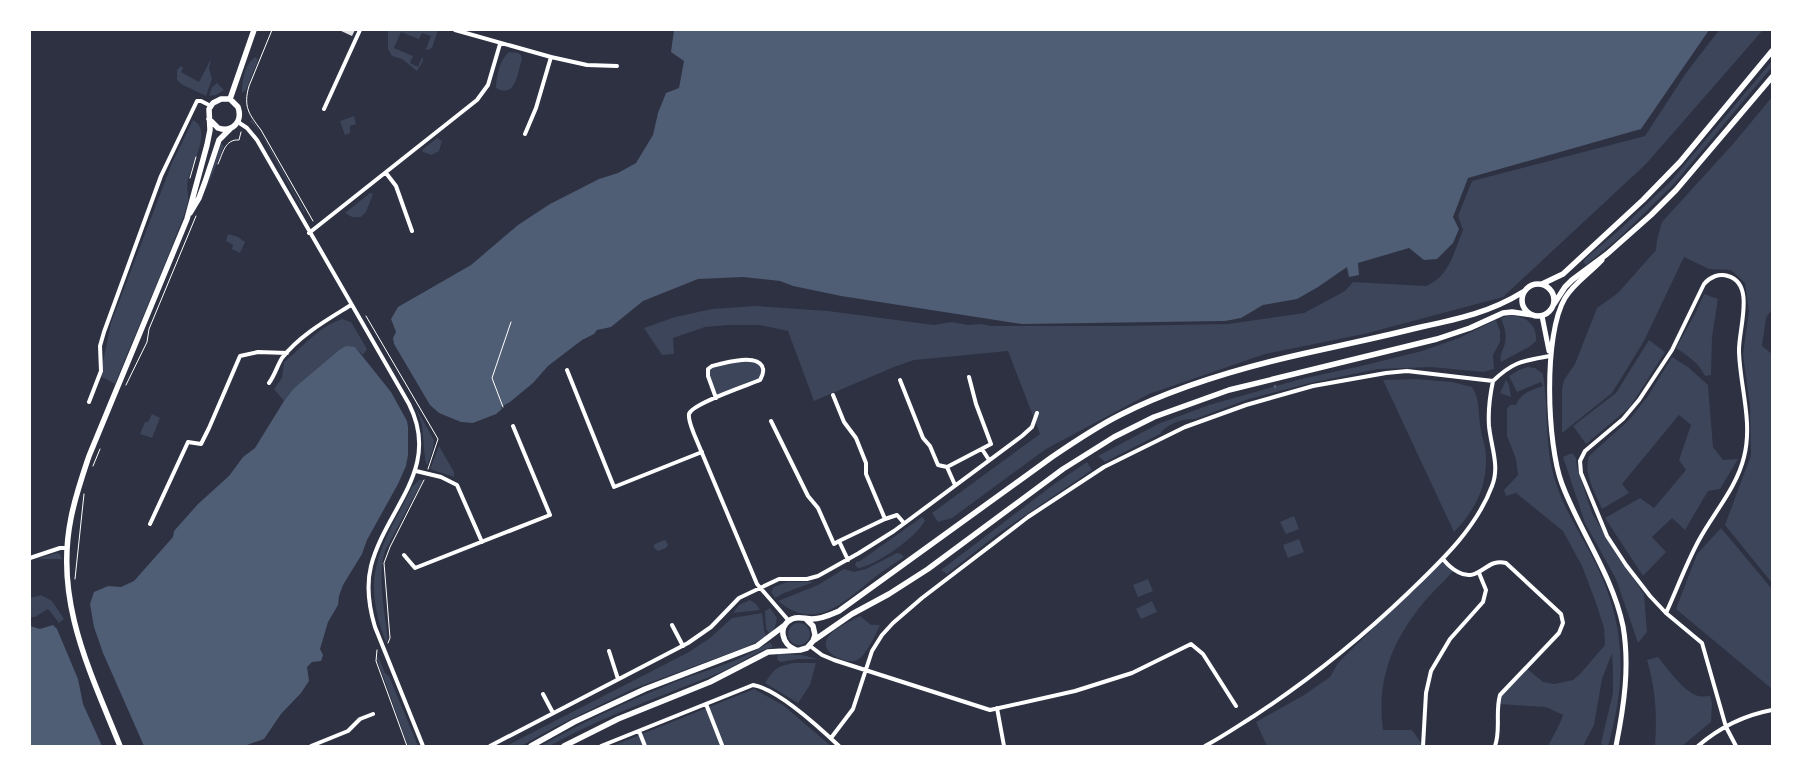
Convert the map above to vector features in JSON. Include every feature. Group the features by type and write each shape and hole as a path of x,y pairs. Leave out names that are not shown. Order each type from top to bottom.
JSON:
{"main road":[{"path":"230,99 254,30"},
{"path":"531,746 574,722 645,689 757,646 796,618 825,617 839,611 1052,457 1088,433 1150,401 1189,385 1254,366 1462,319 1485,312 1500,306 1524,292 1531,285 1542,284 1564,274 1643,200 1680,162 1772,51"},
{"path":"564,746 618,719 718,678 768,652 804,649 852,614 889,594 928,569 1063,469 1114,437 1154,417 1229,390 1437,339 1470,328 1503,312 1542,316 1548,312 1564,287 1607,254 1651,216 1676,190 1772,77"},
{"path":"120,746 74,627 67,578 67,548 70,520 89,456 186,219 207,145 211,106 217,100 230,99 238,107 240,115 238,122 219,140 199,198 186,219"},
{"path":"209,119 218,128 230,128"},
{"path":"1542,284 1553,292 1554,304"},
{"path":"1524,292 1521,300 1523,307 1526,312 1533,316"},
{"path":"805,618 814,628 815,634 811,643"},
{"path":"787,623 783,632 784,640 796,650"}],"street":[{"path":"324,109 360,30"},
{"path":"455,30 551,57 587,65 617,66"},
{"path":"309,233 477,100 489,82 500,44"},
{"path":"525,134 536,108 551,57"},
{"path":"89,402 101,371 100,346 104,332 161,176 197,101 211,106"},
{"path":"238,122 257,140 415,415 420,447 416,471 380,542 369,574 369,604 373,622 382,646 423,746"},
{"path":"386,173 396,186 412,231"},
{"path":"1550,356 1556,323 1565,298 1607,254"},
{"path":"1666,613 1698,541 1734,481 1742,465 1745,453 1746,413 1738,351 1744,296 1739,283 1727,276 1713,277 1704,284 1672,350 1639,400 1623,419 1585,451 1580,461 1581,473 1586,487 1607,536 1626,565 1666,613 1702,643 1726,727 1736,746"},
{"path":"269,382 286,353 316,327 351,305"},
{"path":"1542,316 1550,356 1554,457 1562,483 1607,577 1623,627 1626,684 1616,746"},
{"path":"150,524 188,442 201,444 240,356 258,352 286,353"},
{"path":"1205,746 1317,673 1362,635 1442,559 1476,516 1493,485 1495,462 1489,419 1494,381 1516,363 1550,356"},
{"path":"716,398 708,376 708,369 722,363 743,360 751,359 760,362 764,370 760,380 716,398 698,405 689,413 689,420 760,589 787,623"},
{"path":"567,370 614,487 702,452"},
{"path":"831,738 853,709 872,651 882,635 893,623 922,598 1047,503 1104,467 1185,427 1246,405 1322,384 1386,373 1407,372 1494,381"},
{"path":"900,380 923,438 930,446 938,465 946,467 991,444 976,404 969,377"},
{"path":"833,395 844,422 856,438 866,463 866,474 884,518"},
{"path":"490,746 683,646 711,628 739,598 779,579 818,576 848,560 904,523 1032,427 1037,413"},
{"path":"771,421 808,496 818,508 834,544 884,518 897,515 904,523"},
{"path":"404,555 415,568 550,514 513,426"},
{"path":"982,449 989,460"},
{"path":"946,467 955,485"},
{"path":"416,471 449,480 458,485 482,542"},
{"path":"839,542 848,560"},
{"path":"30,558 60,548 67,548"},
{"path":"1442,559 1461,574 1479,574 1493,562 1500,561 1506,563 1559,611 1563,620 1559,633 1500,695 1498,701 1498,734 1495,746"},
{"path":"1423,746 1426,693 1431,671 1450,639 1483,602 1486,590 1479,574"},
{"path":"672,624 683,646"},
{"path":"811,643 822,655 866,671 990,710 1075,691 1132,673 1191,644 1203,654 1236,706"},
{"path":"609,651 618,679"},
{"path":"601,746 747,686 760,686 779,696 839,746"},
{"path":"543,694 553,713"},
{"path":"706,704 722,745"},
{"path":"997,708 1004,746"},
{"path":"1698,746 1726,727 1753,715 1772,710"},
{"path":"311,746 348,731 360,719 373,714"},
{"path":"639,730 645,746"}],"path":[{"path":"272,30 247,95 246,106 316,229"},
{"path":"217,168 227,144 231,141 239,140 244,126 251,117"},
{"path":"190,178 196,157"},
{"path":"125,388 147,342 152,324 199,209"},
{"path":"365,315 438,440 427,473 385,558 383,569 390,638 389,643 378,648 376,659 407,746"},
{"path":"503,406 492,378 511,322"},
{"path":"93,468 101,445"},
{"path":"75,583 80,520 85,491"}],"shaded area":[{"path":"388,30 438,30 432,48 427,50 431,36 422,33 419,39 401,32 394,48 413,56 410,63 418,67 423,58 417,71 402,59 392,56 388,49"},
{"path":"674,30 1709,30 1641,129 1468,178 1453,217 1459,229 1453,243 1437,259 1424,260 1409,248 1358,263 1359,275 1349,277 1347,267 1297,299 1263,305 1241,318 1225,321 1022,324 841,296 793,286 780,281 743,277 698,279 643,301 611,327 597,330 594,334 582,340 548,366 533,383 501,407 502,409 496,414 473,423 461,422 439,413 430,405 394,344 393,338 396,332 391,319 398,307 471,265 518,225 550,204 636,163 653,135 658,113 666,93 679,88 684,61 671,52"},
{"path":"1719,30 1763,30 1646,164 1503,297 1364,334 1265,354 1149,394 1046,449 952,518 938,522 932,513 1040,434 1008,351 914,360 814,401 788,331 760,325 705,327 673,338 674,354 662,355 644,328 675,317 712,309 755,306 828,311 934,325 952,322 991,326 1228,324 1304,313 1345,291 1353,282 1426,286 1441,276 1454,254 1463,230 1458,216 1472,181 1645,136 1686,73"},
{"path":"509,52 518,53 522,59 515,83 512,88 503,91 496,88 497,79 501,64"},
{"path":"256,57 258,60 246,90 242,93 247,67 252,59"},
{"path":"211,59 209,69 212,79 206,96 177,80 177,70 181,66 183,68 181,72 199,82"},
{"path":"1772,61 1772,67 1674,184 1620,237 1586,265 1583,262 1587,257 1617,232 1670,182"},
{"path":"217,83 224,90 216,95 209,96 212,87"},
{"path":"1772,97 1772,309 1766,318 1762,346 1772,354 1772,583 1725,525 1751,455 1750,407 1743,354 1749,311 1745,283 1731,270 1709,269 1684,257 1644,341 1612,393 1562,433 1562,389 1564,380 1575,364 1597,308 1618,293 1656,250 1662,222 1733,144"},
{"path":"354,116 356,124 350,126 350,133 345,135 340,121"},
{"path":"193,120 199,125 201,139 188,180 188,202 165,264 115,384 100,376 111,323 172,163"},
{"path":"261,134 305,212 304,213"},
{"path":"437,138 442,141 439,151 432,155 423,152 422,150"},
{"path":"221,143 224,146 206,190"},
{"path":"370,193 373,194 366,212 361,217 352,217 345,213"},
{"path":"228,234 238,237 245,242 240,253 232,249 233,245 226,241"},
{"path":"1704,294 1718,299 1712,337 1711,375 1705,376 1703,371 1689,357 1676,348"},
{"path":"1512,315 1526,320 1533,326 1536,341 1529,347 1501,362 1506,336 1501,318"},
{"path":"342,319 351,322 367,349 363,355 355,347 339,350 294,388 284,401 274,389 282,378 284,362 318,332"},
{"path":"1496,320 1500,331 1500,342 1493,355 1494,369 1483,372 1431,367 1378,369 1310,383 1249,399 1195,419 1176,422 1166,427 1160,434 1105,462 1098,456 1158,424 1209,405 1301,379 1422,351 1459,338"},
{"path":"1649,340 1665,352 1630,407 1586,444 1573,426 1616,393"},
{"path":"346,346 355,347 391,392 407,421 408,455 406,466 398,484 367,540 362,554 343,585 338,605 328,622 320,649 323,655 321,661 312,662 307,667 309,681 301,693 281,714 264,739 244,746 144,746 103,653 94,627 90,604 94,592 108,586 121,587 134,581 173,537 174,531 198,504 229,476 243,457 255,448 294,388"},
{"path":"1672,357 1688,367 1708,385 1713,447 1723,460 1738,459 1720,489 1708,491 1685,530 1672,518 1652,537 1666,552 1643,576 1605,518 1640,498 1654,508 1686,470 1679,460 1691,425 1679,415 1622,484 1629,493 1602,509 1591,483 1588,463 1589,456 1629,420 1648,396"},
{"path":"756,360 763,368 758,381 716,398 708,376 710,369 720,364"},
{"path":"1528,367 1535,368 1543,374 1552,470 1564,504 1605,585 1618,630 1620,675 1618,698 1608,746 1601,743 1613,693 1612,653 1602,679 1594,725 1583,746 1548,746 1563,715 1546,707 1498,704 1501,695 1525,667 1543,682 1554,684 1573,680 1605,645 1604,628 1596,603 1582,566 1563,531 1516,493 1506,496 1504,490 1518,475 1516,459 1507,436 1507,409 1510,405 1516,405 1527,392 1543,386 1541,382 1517,392 1509,376"},
{"path":"1416,379 1452,382 1472,387 1478,400 1480,427 1486,459 1483,482 1475,504 1454,532 1383,380"},
{"path":"1506,380 1509,385 1511,397 1500,393"},
{"path":"416,408 434,440 427,466 422,425"},
{"path":"152,414 160,418 152,438 140,434 145,422 148,422"},
{"path":"439,446 454,472 454,477 430,469"},
{"path":"1572,453 1576,458 1577,467 1592,513 1616,554 1644,594 1647,632 1638,643 1616,579 1585,523 1563,457"},
{"path":"1087,462 1092,470 999,533 947,574 941,570 1053,485"},
{"path":"419,480 423,480 385,551 382,572 382,595 388,640 386,642 378,618 374,597 374,578 383,544 412,487"},
{"path":"1294,516 1299,529 1286,534 1280,522"},
{"path":"922,517 925,520 915,534 906,542 875,562 858,568 855,565 856,562"},
{"path":"1721,528 1772,589 1772,689 1676,609 1697,554"},
{"path":"1299,539 1304,552 1288,558 1283,545"},
{"path":"664,540 668,545 666,548 658,551 653,547 655,544"},
{"path":"57,553 60,554 62,559 37,559"},
{"path":"897,553 904,557 878,574 841,604 829,610 817,614 805,614 792,610 778,601 818,585 844,569 854,572 866,569"},
{"path":"1443,559 1454,570 1424,602 1401,636 1388,665 1382,696 1383,730 1412,730 1423,746 1267,746 1256,722 1304,695 1330,677 1338,663"},
{"path":"1148,579 1153,591 1138,597 1133,585"},
{"path":"787,582 814,582 775,598 771,592 774,587"},
{"path":"41,595 52,601 64,619 59,623 48,609 35,617 30,617 30,598"},
{"path":"750,600 760,610 733,613 739,605"},
{"path":"1152,601 1157,612 1141,619 1136,609"},
{"path":"770,608 777,618 775,627 770,634 766,629 765,611"},
{"path":"762,613 766,636 764,638 746,647 633,689 555,727 521,746 506,746 689,652 710,638 732,618"},
{"path":"860,616 871,625 880,625 865,652 855,661 844,660 833,655 826,647 828,638 840,627"},
{"path":"799,623 807,626 810,634 807,642 799,645 791,642 788,634 791,626"},
{"path":"53,625 57,629 78,679 83,704 102,746 30,746 30,626 40,629"},
{"path":"770,642 773,647 761,651 721,672 613,715 550,746 541,746 624,704 675,682 748,655"},
{"path":"778,654 802,655 818,659 798,659 780,662 777,659"},
{"path":"378,656 385,673 389,676 418,746 408,746 377,659"},
{"path":"1658,657 1687,689 1698,696 1710,696 1712,703 1711,722 1682,746 1655,746 1655,703 1647,660"},
{"path":"794,663 816,663 810,685 798,703 765,683 776,669"},
{"path":"754,689 783,705 831,746 612,746"}],"building":[{"path":"339,30 355,30 352,36"}]}
